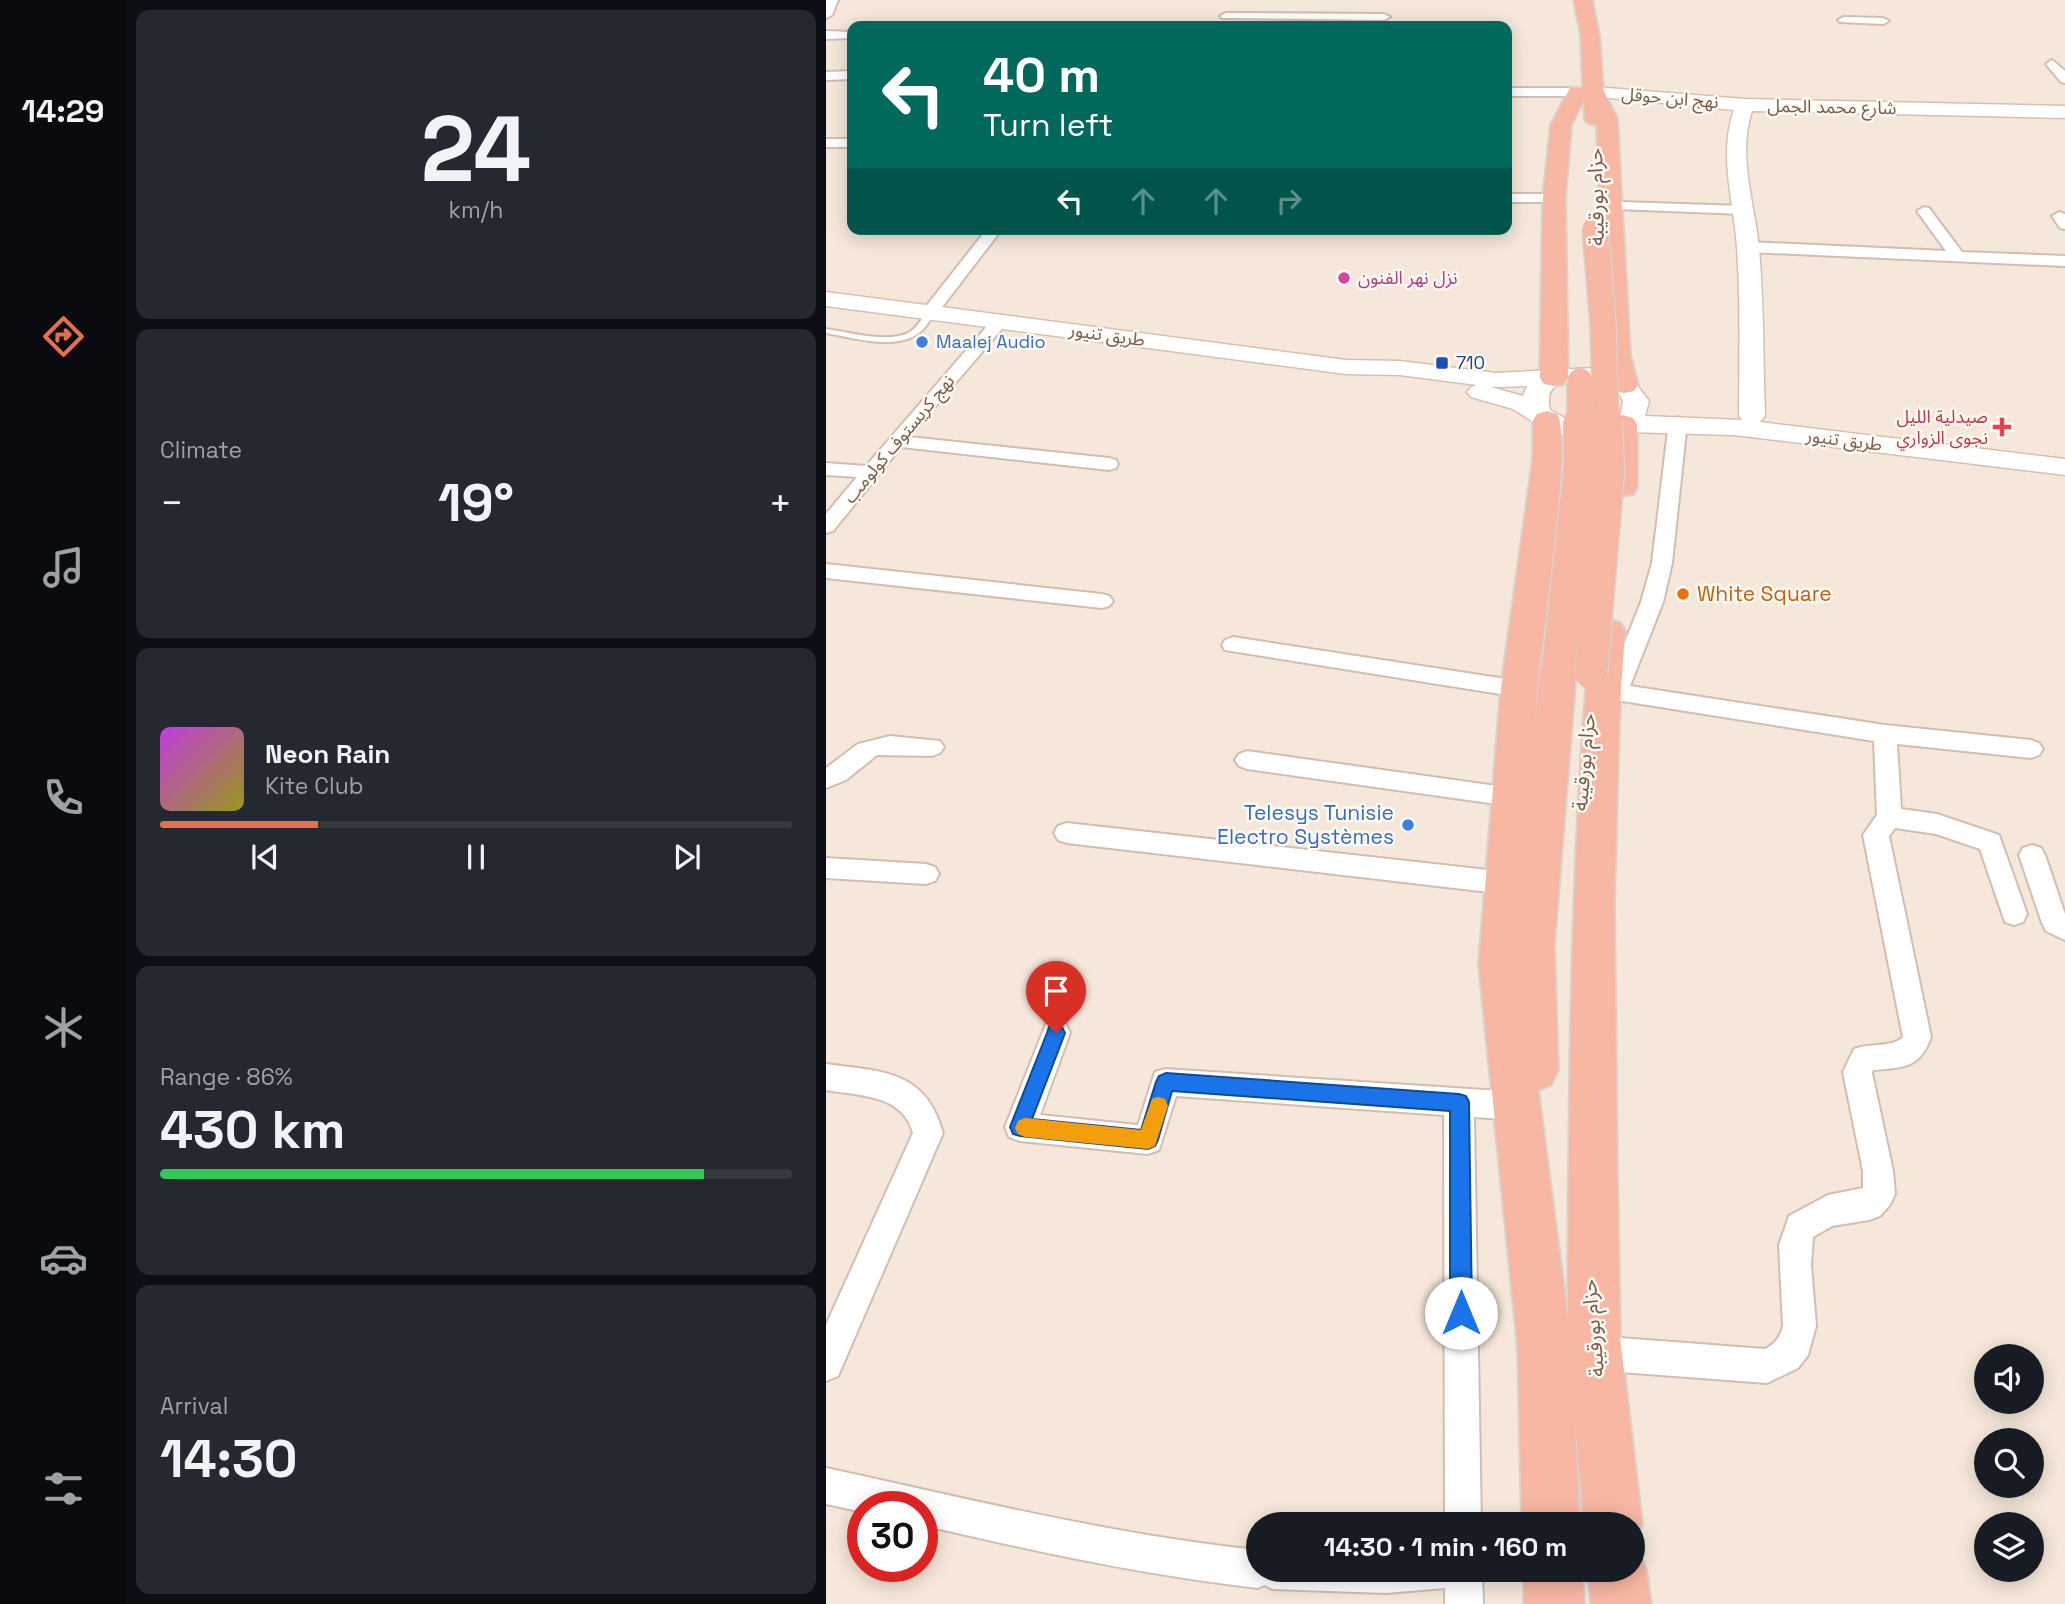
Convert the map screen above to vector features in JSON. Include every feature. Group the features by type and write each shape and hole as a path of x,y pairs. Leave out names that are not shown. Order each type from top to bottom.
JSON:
{"highway":[{"name":"حزام بورقيبة","path":"1568,0 1586,92"},
{"name":"حزام بورقيبة","path":"1551,1512 1532,945 1577,683 1608,472 1603,324 1584,229 1586,92 1590,35 1583,0"},
{"path":"1545,1350 1500,964 1511,797 1577,683 1624,472 1625,399 1617,355 1607,119 1586,92 1561,125 1554,198 1554,378"},
{"path":"1543,416 1577,683"},
{"name":"حزام بورقيبة","path":"1577,683 1568,952 1594,1353 1611,1512"},
{"path":"1553,1582 1554,1604"},
{"path":"1618,1582 1621,1604"}],"main road":[{"name":"نهج ابن حوقل","path":"1586,92 1745,104"},
{"name":"شارع محمد الجمل","path":"1752,416 1748,247 1737,160 1738,119 1745,104 2065,112"},
{"name":"طريق تنيور","path":"826,299 1346,367 1394,379 1506,398 1543,416"},
{"name":"طريق تنيور","path":"1346,367 1400,368 1496,380 1554,378"},
{"path":"1585,373 1602,375 1625,399 1609,429 1576,430 1543,416 1534,403 1535,394 1542,385 1554,378 1585,373"},
{"name":"طريق تنيور","path":"1625,399 2065,459"},
{"name":"طريق تنيور","path":"1625,399 1678,422 1752,428 2065,467"}],"street":[{"path":"826,15 832,0"},
{"path":"1234,0 1222,19 1330,21"},
{"path":"1384,21 1385,0"},
{"path":"1844,20 1882,21"},
{"path":"826,35 847,34"},
{"path":"2052,64 2065,79"},
{"path":"826,76 847,75"},
{"path":"1512,92 1586,92"},
{"path":"826,143 847,143"},
{"path":"1512,198 1554,198"},
{"path":"1621,206 1743,210"},
{"path":"1924,211 1957,256"},
{"path":"930,312 991,235"},
{"path":"1748,247 2065,261"},
{"name":"نهج كريستوف كولومب","path":"826,527 1001,320"},
{"path":"1577,683 1652,602 1662,563 1678,422"},
{"path":"896,441 1109,464"},
{"path":"826,469 871,472"},
{"path":"826,572 1102,601"},
{"path":"1233,645 1577,683 1885,734 2031,748"},
{"path":"1594,1353 1767,1366 1782,1361 1792,1353 1797,1343 1800,1320 1794,1251 1800,1227 1828,1211 1869,1205 1879,1194 1878,1171 1857,1072 1864,1058 1906,1055 1916,1046 1917,1037 1876,835 1889,817 1885,734"},
{"path":"826,779 835,776 867,750 898,745 932,747"},
{"path":"1247,760 1511,797"},
{"path":"1889,817 1937,824 1990,842 2014,914"},
{"path":"1066,833 1506,883"},
{"path":"2032,855 2055,923 2065,929"},
{"path":"826,868 926,874"},
{"path":"1056,1033 1020,1127 1148,1140 1166,1082 1516,1106"},
{"path":"826,1077 900,1091 916,1102 925,1115 928,1133 826,1364"},
{"path":"1459,1102 1463,1512"},
{"path":"826,1486 849,1491"},
{"path":"938,1511 1045,1534 1181,1559 1246,1567"},
{"path":"1463,1582 1464,1604"}],"lane":[{"path":"826,331 906,339 921,330 930,312"}],"shaded area":[{"path":"826,0 2065,0 2065,1604 826,1604"}],"slow traffic":[{"path":"1025,1128 1148,1140 1158,1106"}],"place":[{"name":"نزل نهر الفنون","path":"1344,278"},
{"name":"Maalej Audio","path":"922,342"},
{"name":"710","path":"1442,363"},
{"name":"صيدلية الليل نجوى الزواري","path":"2002,427"},
{"name":"White Square","path":"1683,594"},
{"name":"Telesys Tunisie Electro Systèmes","path":"1408,825"}],"route":[{"path":"1056,1033 1020,1127 1148,1140 1166,1082 1459,1102 1461,1313"}]}
